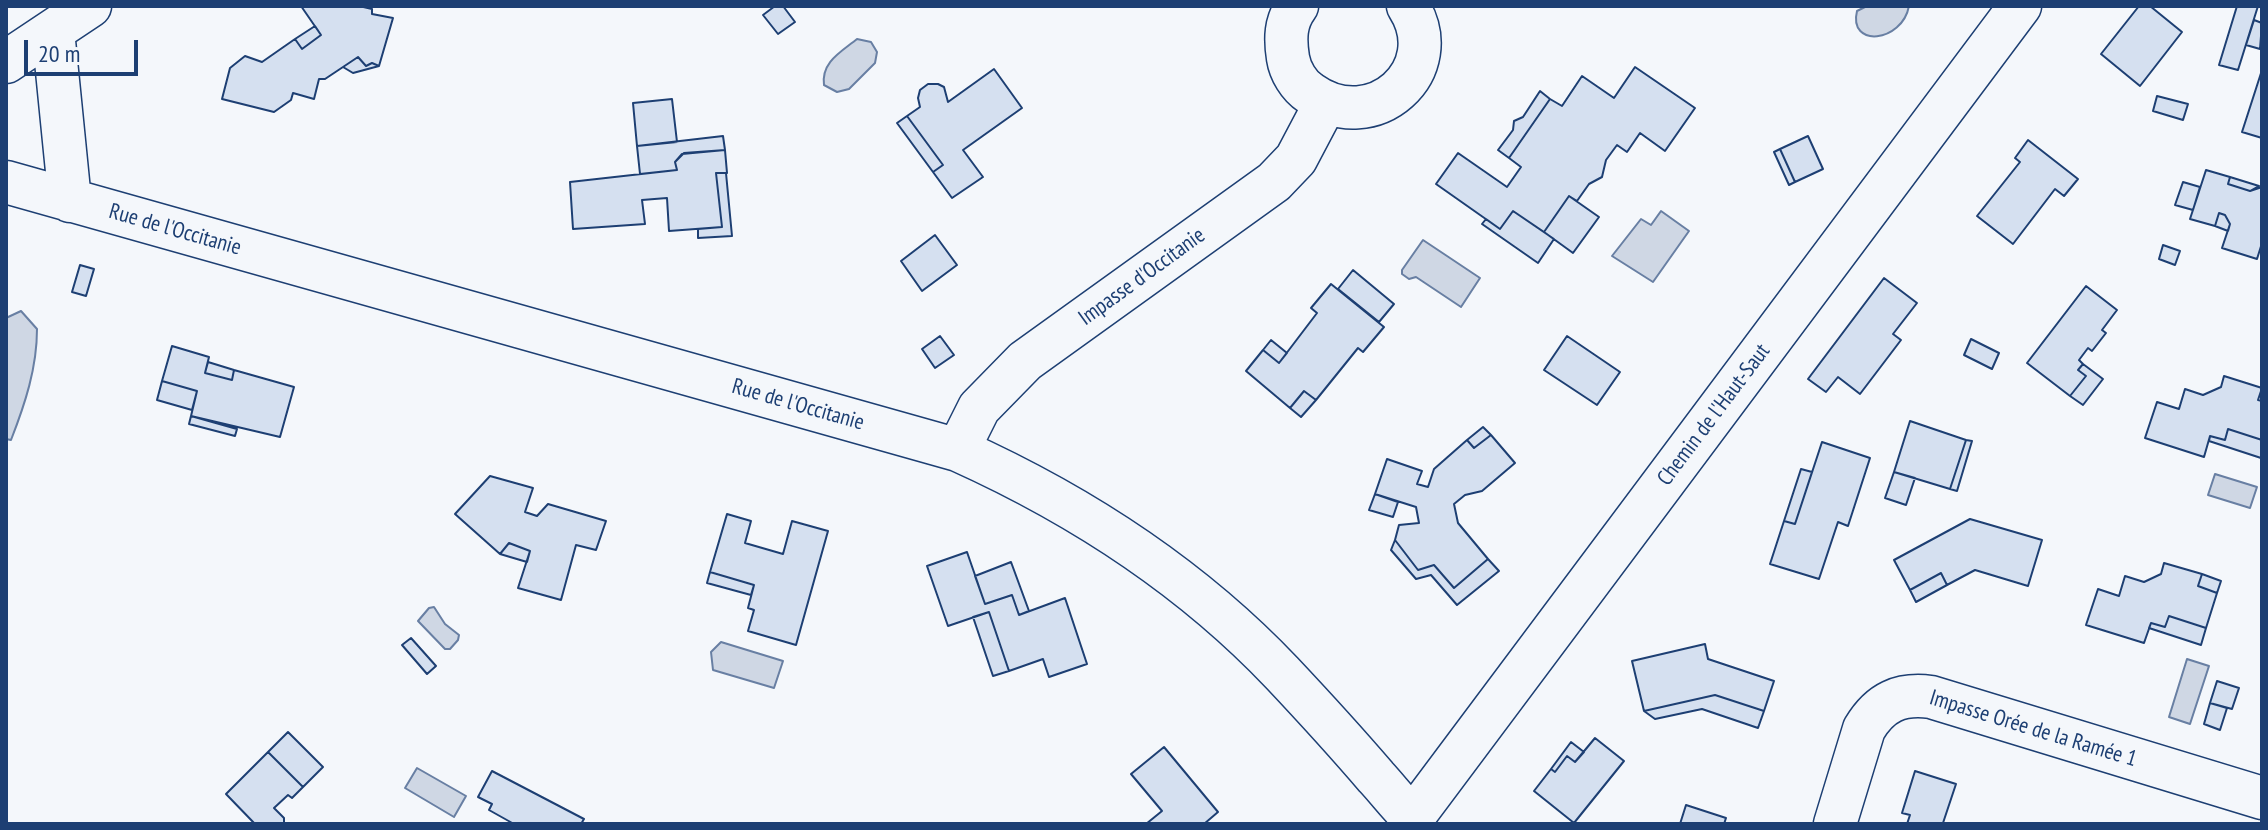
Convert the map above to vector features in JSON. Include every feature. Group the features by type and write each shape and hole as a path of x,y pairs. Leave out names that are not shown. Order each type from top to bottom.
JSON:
{"street":[{"path":"6,62 90,6"},
{"path":"1297,6 1290,15 1285,41 1289,67 1304,89 1325,104 1351,110 1377,105 1399,91 1414,69 1420,43 1415,17 1408,6"},
{"name":"Chemin de l'Haut-Saut","path":"1410,821 2020,6"},
{"path":"53,31 70,201"},
{"name":"Impasse d'Occitanie","path":"958,450 979,408 1025,361 1274,182 1296,159 1325,104"},
{"name":"Rue de l'Occitanie","path":"6,182 958,450 1059,498 1113,532 1183,583 1280,671 1410,821"},
{"name":"Impasse Orée de la Ramée 1","path":"1835,824 1864,729 1888,702 1915,695 1931,697 2262,798"}],"shaded area":[{"path":"1867,6 1909,6 1897,28 1877,36 1860,31 1856,23 1857,11"},
{"path":"857,39 871,42 877,52 875,63 849,89 837,92 824,85 826,70 833,58"},
{"path":"1661,211 1689,231 1653,282 1612,256 1641,219 1651,225"},
{"path":"1423,240 1480,278 1461,307 1416,277 1409,279 1402,274"},
{"path":"21,311 37,329 35,358 11,440 6,439 6,318"},
{"path":"2215,474 2257,487 2250,508 2208,495"},
{"path":"434,607 445,624 459,635 450,649 445,649 418,621 429,608"},
{"path":"721,642 783,661 774,688 713,670 711,652"},
{"path":"2187,659 2209,666 2190,724 2169,717"},
{"path":"417,768 466,796 454,817 405,788"}],"building":[{"path":"301,6 359,6 372,9 372,14 393,18 379,66 372,63 366,66 358,57 325,79 319,79 314,99 293,93 291,100 274,112 222,99 230,68 245,56 262,62 295,39 302,49 321,35"},
{"path":"775,6 783,6 795,22 778,34 763,15"},
{"path":"2139,6 2150,6 2182,32 2140,86 2101,54"},
{"path":"2237,6 2258,6 2238,70 2219,65"},
{"path":"2254,20 2262,23 2260,49 2246,45"},
{"path":"315,26 321,35 302,49 295,39"},
{"path":"358,57 366,66 372,63 379,66 353,73 343,67"},
{"path":"1635,67 1695,108 1665,151 1640,133 1627,152 1617,145 1606,160 1602,177 1589,184 1577,201 1569,196 1544,232 1513,211 1500,229 1436,184 1458,153 1507,187 1521,167 1509,158 1550,99 1562,106 1582,76 1614,98"},
{"path":"994,69 1022,108 963,150 983,177 952,198 933,172 943,165 907,116 920,107 920,90 928,84 944,87 948,102"},
{"path":"2262,70 2262,138 2242,132"},
{"path":"1540,91 1550,99 1509,158 1498,150 1513,130 1514,121 1523,117"},
{"path":"2157,96 2188,104 2183,120 2153,111"},
{"path":"672,99 677,142 637,146 633,103"},
{"path":"907,116 943,165 933,172 897,123"},
{"path":"723,136 725,150 684,153 675,162 677,170 640,174 637,146"},
{"path":"1808,136 1823,169 1795,182 1780,149"},
{"path":"2028,140 2078,179 2064,196 2055,189 2013,244 1977,216 2020,162 2015,158"},
{"path":"1780,149 1795,182 1789,185 1774,152"},
{"path":"725,150 727,173 716,173 722,227 669,231 667,198 642,200 645,224 573,229 570,182 677,170 675,162 682,154"},
{"path":"2206,170 2230,177 2228,184 2250,191 2262,187 2262,243 2257,259 2222,248 2230,224 2225,215 2219,213 2215,226 2190,219"},
{"path":"716,173 726,173 732,236 698,238 698,229 722,227"},
{"path":"2230,177 2259,186 2250,191 2228,184"},
{"path":"2183,182 2200,187 2193,210 2175,205"},
{"path":"1569,196 1599,217 1573,253 1544,232"},
{"path":"1513,211 1554,239 1538,263 1482,224 1486,219 1500,229"},
{"path":"2219,213 2225,215 2230,224 2228,231 2215,226"},
{"path":"935,235 957,265 922,291 901,261"},
{"path":"2163,245 2180,251 2175,265 2159,259"},
{"path":"80,265 94,269 86,296 72,292"},
{"path":"1353,270 1394,304 1379,322 1338,289"},
{"path":"1884,278 1917,303 1893,334 1901,340 1860,394 1838,377 1826,392 1808,379"},
{"path":"1331,284 1384,327 1363,352 1358,348 1316,400 1304,391 1290,408 1246,371 1263,350 1279,363 1317,313 1311,308"},
{"path":"2086,286 2117,310 2102,330 2106,333 2092,351 2088,348 2079,360 2083,364 2078,370 2086,376 2070,396 2027,363"},
{"path":"940,336 954,355 935,368 922,349"},
{"path":"1567,336 1620,372 1597,405 1544,370"},
{"path":"1971,339 1999,353 1992,369 1964,355"},
{"path":"1271,340 1287,353 1279,363 1263,350"},
{"path":"172,346 209,357 205,373 232,380 234,370 294,387 280,437 191,416 197,391 162,381"},
{"path":"208,362 234,370 232,380 205,373"},
{"path":"2083,364 2103,379 2083,405 2070,396 2086,376 2078,370"},
{"path":"2224,376 2262,388 2258,400 2262,401 2262,440 2228,429 2225,440 2210,436 2204,457 2145,438 2157,402 2179,409 2185,389 2203,395 2221,387"},
{"path":"162,381 197,391 192,410 157,400"},
{"path":"1304,391 1316,400 1301,417 1290,408"},
{"path":"191,416 237,429 235,436 189,424"},
{"path":"1910,421 1966,440 1950,489 1894,472"},
{"path":"1483,427 1491,435 1474,448 1467,440"},
{"path":"2228,429 2262,440 2261,458 2209,441 2210,436 2225,440"},
{"path":"1491,435 1515,463 1482,491 1465,495 1454,504 1458,523 1488,559 1454,588 1434,565 1418,570 1395,540 1399,525 1419,523 1416,507 1375,494 1387,459 1422,471 1417,484 1428,487 1434,469 1467,440 1474,448"},
{"path":"1966,440 1972,441 1957,491 1950,489"},
{"path":"1822,442 1870,458 1848,526 1838,522 1819,579 1770,564 1784,521 1795,524"},
{"path":"1801,469 1812,472 1795,524 1784,521"},
{"path":"1894,472 1915,478 1906,505 1885,498"},
{"path":"490,476 533,488 525,512 537,516 548,504 606,521 596,550 576,545 561,600 518,588 530,551 509,543 500,554 455,514"},
{"path":"1375,494 1398,502 1393,517 1369,510"},
{"path":"727,514 751,521 745,543 783,554 792,521 828,531 796,645 748,631 754,610 748,608 754,585 710,572"},
{"path":"1970,519 2042,540 2028,586 1975,570 1947,585 1941,573 1910,590 1894,560"},
{"path":"1395,540 1418,570 1434,565 1454,588 1488,559 1499,571 1457,605 1431,575 1416,579 1391,550"},
{"path":"509,543 530,551 527,562 500,554"},
{"path":"967,552 985,604 1012,595 1019,615 1065,598 1087,664 1049,677 1043,659 1009,671 989,612 948,626 927,566"},
{"path":"1011,562 1029,611 1019,615 1012,595 985,604 975,576"},
{"path":"2164,563 2202,574 2198,586 2217,593 2206,628 2169,616 2165,627 2151,623 2144,643 2086,625 2098,589 2119,596 2125,576 2144,582 2161,574"},
{"path":"710,572 754,585 751,595 707,583"},
{"path":"1941,573 1947,585 1916,602 1910,590"},
{"path":"2202,574 2221,581 2217,593 2198,586"},
{"path":"989,612 1009,671 993,676 973,617"},
{"path":"2169,616 2206,628 2201,645 2149,628 2151,623 2165,627"},
{"path":"411,638 436,666 427,674 402,645"},
{"path":"1705,644 1708,659 1774,681 1764,711 1715,695 1644,711 1632,661"},
{"path":"2217,681 2239,688 2232,709 2210,703"},
{"path":"1715,695 1764,711 1758,728 1702,709 1655,719 1644,711"},
{"path":"2210,703 2227,708 2220,730 2204,724"},
{"path":"288,732 323,767 303,787 268,752"},
{"path":"1595,738 1624,761 1574,823 1534,791 1551,769 1555,772 1567,756 1575,762"},
{"path":"1571,742 1584,752 1575,762 1567,756 1555,772 1551,769"},
{"path":"1164,747 1218,812 1204,824 1146,824 1162,811 1131,774"},
{"path":"268,752 303,787 292,798 288,795 274,808 284,818 284,824 255,824 226,794"},
{"path":"492,771 584,819 581,824 514,824 489,810 492,804 478,797"},
{"path":"1915,771 1956,784 1943,823 1946,824 1907,824 1910,815 1902,813"},
{"path":"1686,805 1726,818 1724,824 1680,824"}]}
